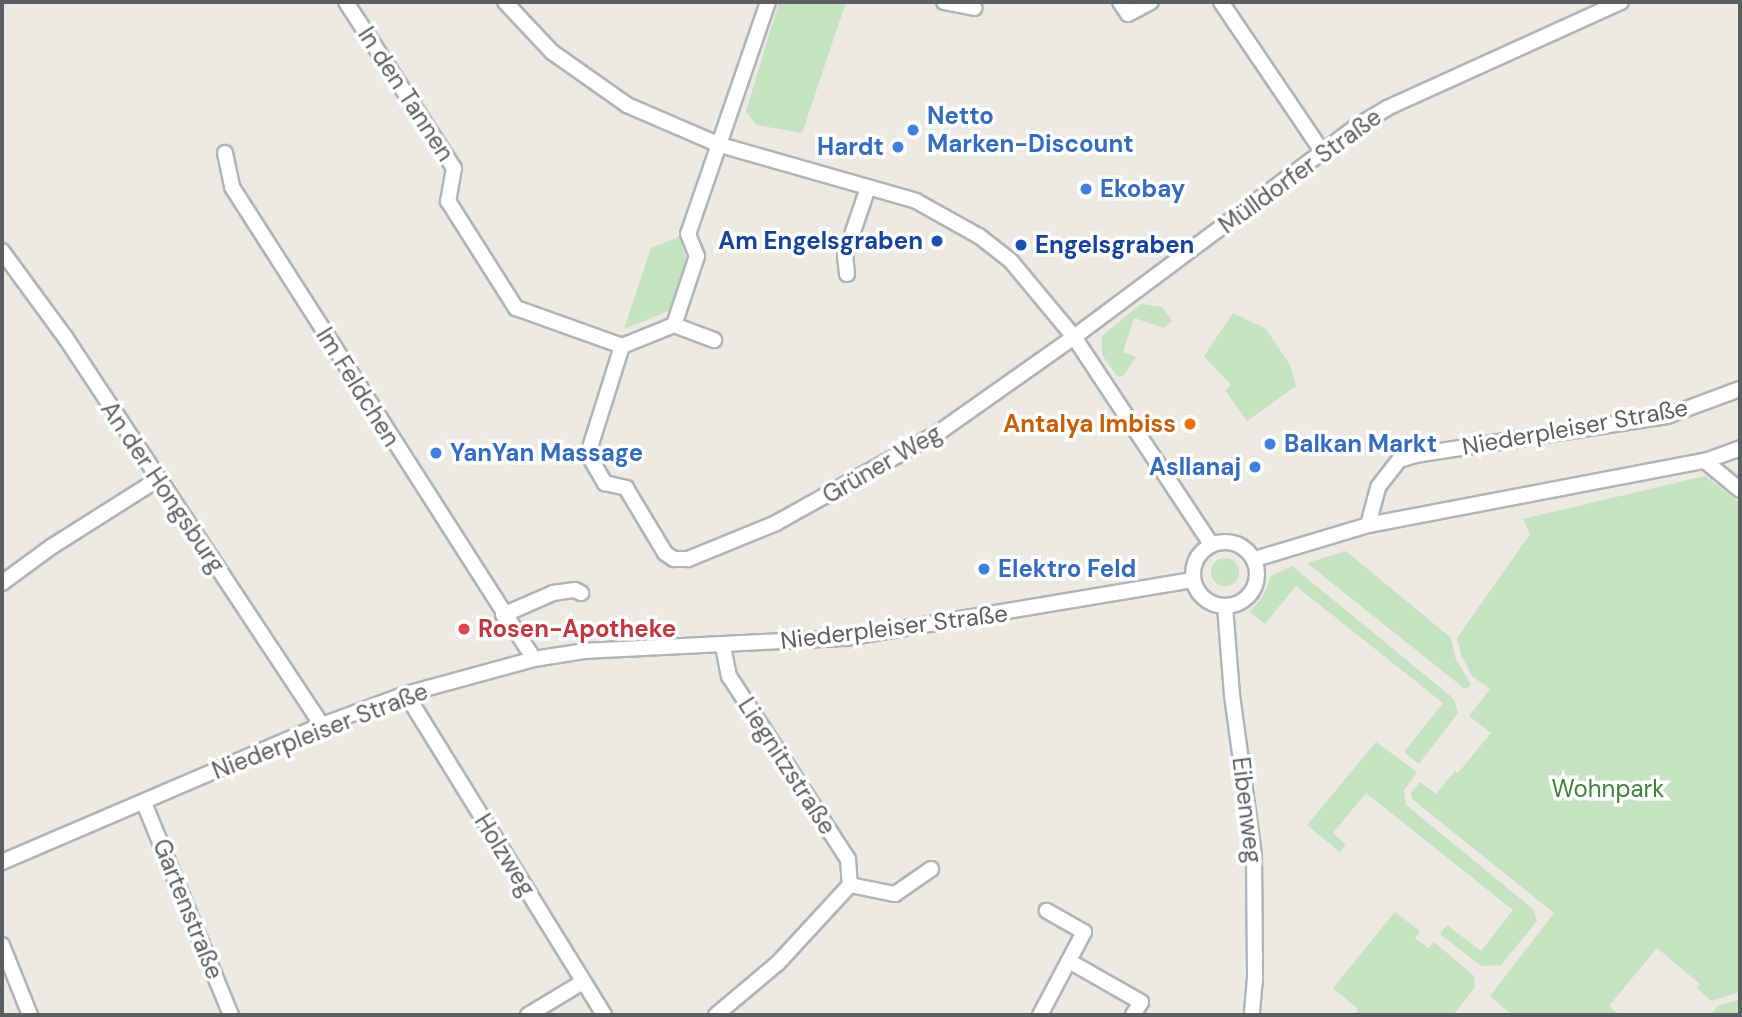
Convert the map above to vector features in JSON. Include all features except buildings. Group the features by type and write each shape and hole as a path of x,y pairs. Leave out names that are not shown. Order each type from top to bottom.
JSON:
{"street":[{"name":"In den Tannen","path":"346,2 454,167 448,201 516,308 622,345"},
{"path":"505,2 552,52 612,94 672,127 720,145 916,201 979,236 1010,260 1074,338 1211,544"},
{"path":"674,325 697,256 688,234 768,2"},
{"path":"944,2 974,8"},
{"path":"1120,2 1128,14 1151,2"},
{"path":"1221,2 1322,151"},
{"name":"Mülldorfer Straße","path":"1074,338 1322,151 1387,108 1621,2"},
{"name":"Im Feldchen","path":"225,153 232,187 503,615 534,659"},
{"path":"847,274 845,255 868,188"},
{"name":"An der Hongsburg","path":"2,251 65,337 157,480 322,725"},
{"path":"622,345 674,325 714,340"},
{"name":"Grüner Weg","path":"622,345 588,454 605,483 626,488 665,553 674,559 688,559 817,502 938,433 1074,338"},
{"name":"Niederpleiser Straße","path":"1368,525 1378,487 1399,460 1415,454 1667,416 1740,389"},
{"path":"1255,559 1368,525 1705,461 1740,448"},
{"path":"1705,461 1740,490"},
{"path":"2,583 51,547 157,480"},
{"path":"1221,541 1241,545 1255,559 1257,581 1253,591 1245,599 1225,606 1202,596 1193,580 1196,559 1211,544 1221,541"},
{"name":"Niederpleiser Straße","path":"2,862 322,725 406,694 534,659 585,650 723,646 846,638 1193,580"},
{"path":"503,615 552,593 575,590 581,593"},
{"name":"Eibenweg","path":"1225,606 1232,695 1255,868 1252,1015"},
{"name":"Liegnitzstraße","path":"723,646 729,676 848,859 850,885"},
{"name":"Holzweg","path":"406,694 604,1015"},
{"name":"Gartenstraße","path":"144,803 231,1015"},
{"path":"716,1015 778,963 850,885 895,894 931,869"},
{"path":"1040,1015 1084,932 1048,911"},
{"path":"2,945 30,1015"},
{"path":"1069,961 1141,1002 1133,1015"},
{"path":"528,1015 583,982"}],"green space":[{"path":"779,2 846,2 802,133 756,125 746,111"},
{"path":"679,237 686,258 671,310 624,329 651,248"},
{"path":"1141,304 1162,307 1172,321 1164,328 1134,318 1123,352 1136,357 1124,375 1118,377 1102,355 1102,336"},
{"path":"1233,313 1266,329 1290,365 1296,386 1247,421 1225,390 1231,385 1204,356"},
{"name":"Wohnpark","path":"1705,476 1740,503 1740,992 1711,1001 1697,988 1700,984 1657,948 1609,1006 1619,1015 1512,1015 1490,996 1554,913 1412,799 1411,793 1420,782 1436,794 1455,771 1458,773 1491,733 1469,716 1490,689 1472,676 1461,655 1457,638 1530,534 1523,519"},
{"path":"1346,551 1451,638 1455,657 1471,685 1465,689 1307,563"},
{"path":"1225,558 1235,562 1239,572 1235,582 1225,586 1215,582 1211,572 1215,562"},
{"path":"1292,566 1454,699 1458,713 1419,764 1404,752 1443,703 1296,586 1265,624 1250,612 1263,596 1271,576"},
{"path":"1376,742 1417,772 1404,790 1406,805 1533,909 1537,921 1501,965 1481,966 1440,934 1447,925 1481,951 1513,910 1366,793 1333,833 1346,845 1340,852 1307,825"},
{"path":"1395,912 1420,931 1415,938 1428,948 1434,942 1474,976 1475,987 1453,1015 1354,1015 1358,1009 1333,988"},
{"path":"1740,1000 1740,1015 1710,1015 1719,1005"}],"place":[{"name":"Netto Marken-Discount","path":"913,130"},
{"name":"Hardt","path":"898,147"},
{"name":"Ekobay","path":"1086,189"},
{"name":"Am Engelsgraben","path":"937,241"},
{"name":"Engelsgraben","path":"1021,245"},
{"name":"Antalya Imbiss","path":"1190,424"},
{"name":"Balkan Markt","path":"1270,444"},
{"name":"YanYan Massage","path":"436,453"},
{"name":"Asllanaj","path":"1255,467"},
{"name":"Elektro Feld","path":"984,569"},
{"name":"Rosen-Apotheke","path":"464,629"}]}
